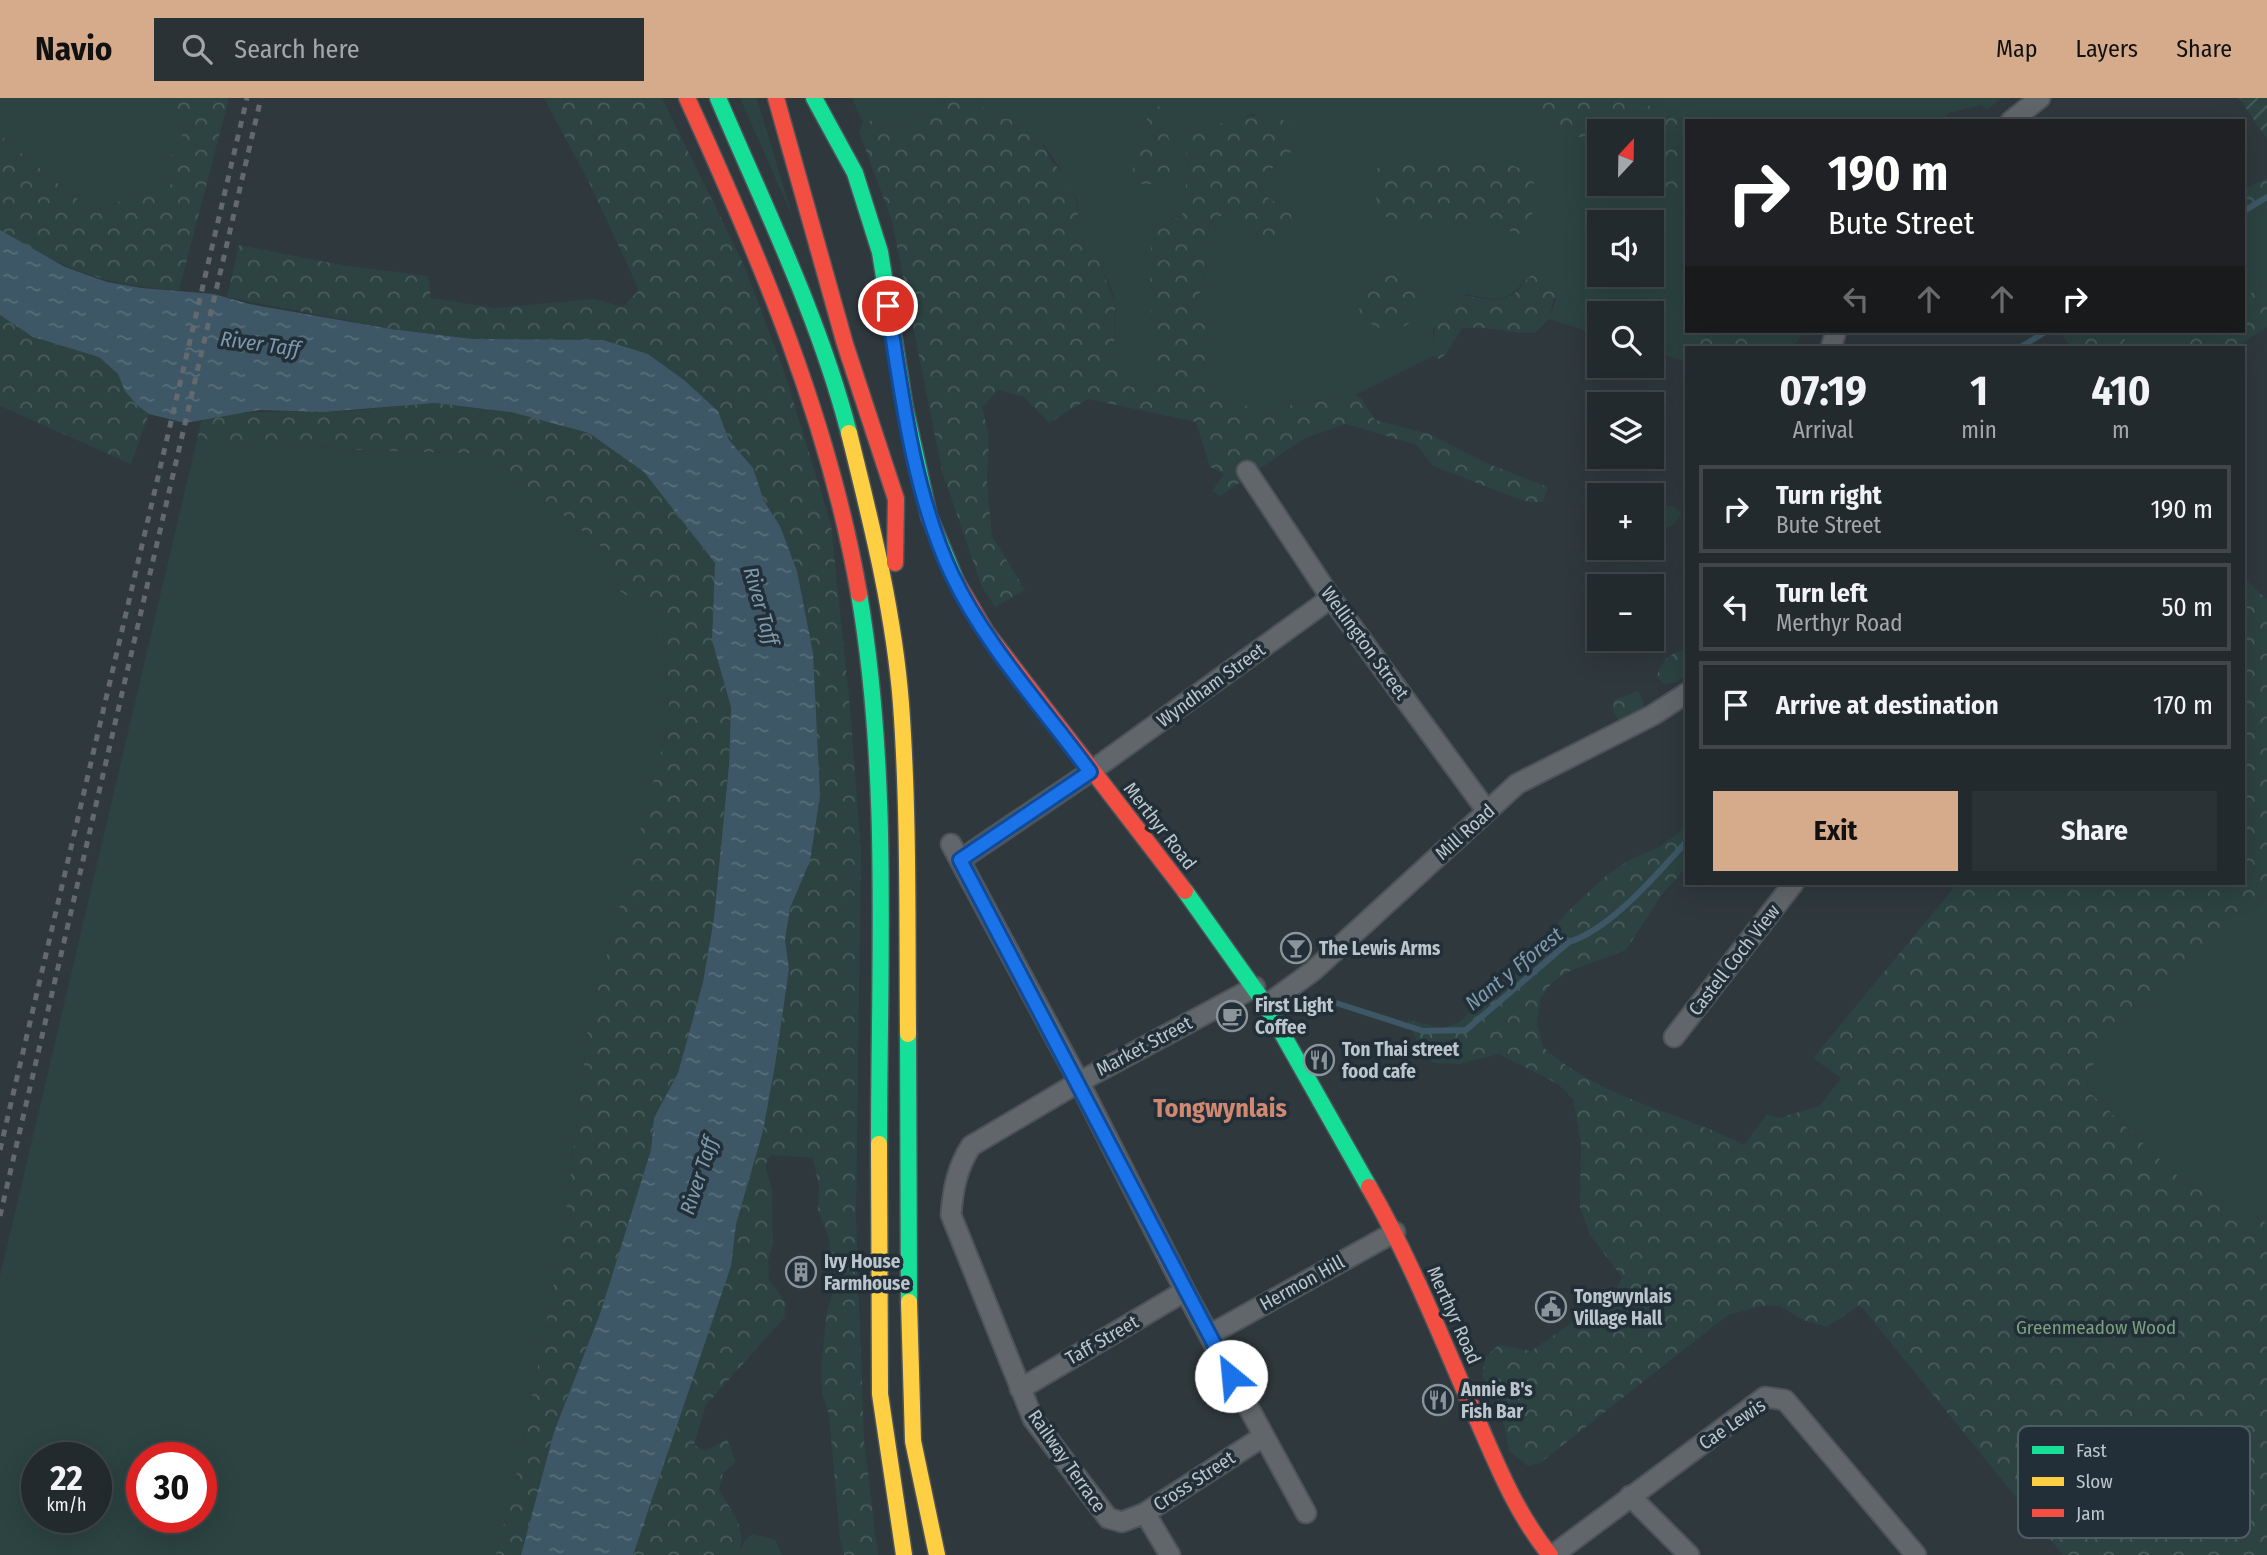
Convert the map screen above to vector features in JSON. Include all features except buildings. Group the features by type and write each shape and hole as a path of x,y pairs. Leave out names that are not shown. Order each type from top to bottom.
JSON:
{"main road":[{"path":"687,98 746,227 806,383 846,523 861,604 871,679 878,782 880,1394 904,1555"},
{"path":"718,98 802,293 837,387 874,533 894,642 901,704 907,886 909,1382 913,1441 937,1555"},
{"path":"776,98 845,344 896,499 894,642"},
{"name":"Merthyr Road","path":"814,98 855,173 880,252 908,422 929,516 952,575 986,632 1090,772 1220,936 1255,987 1395,1232 1502,1477 1529,1529 1551,1555"}],"street":[{"path":"2014,119 2040,98"},
{"name":"Wellington Street","path":"1247,471 1331,598 1487,811"},
{"name":"Wyndham Street","path":"1079,1082 956,852 1090,772 1331,598"},
{"name":"Mill Road","path":"1266,1005 1313,971 1517,784 1654,715 1685,693"},
{"name":"Castell Coch View","path":"1674,1037 1792,885"},
{"name":"Market Street","path":"990,1312 951,1215 953,1187 961,1161 971,1146 1079,1082 1255,987"},
{"path":"1079,1082 1185,1291 1306,1513"},
{"name":"Hermon Hill","path":"1209,1335 1395,1232"},
{"name":"Taff Street","path":"1020,1389 1185,1291"},
{"name":"Railway Terrace","path":"990,1312 1033,1419 1108,1518 1122,1522"},
{"name":"Cae Lewis","path":"1551,1555 1765,1397 1785,1400 1916,1555"},
{"name":"Cross Street","path":"1122,1522 1145,1513 1264,1436"},
{"path":"1630,1496 1689,1555"},
{"path":"1145,1513 1170,1555"}],"green space":[{"path":"0,98 165,98 187,125 170,158 173,182 161,196 134,194 97,213 0,135"},
{"path":"165,98 229,98 179,290 130,285 85,273 43,255 0,230 0,135 97,213 134,194 161,195 173,182 170,158 187,125"},
{"path":"544,98 662,98 744,265 785,374 831,525 850,707 861,852 856,1219 864,1440 878,1555 844,1555 840,1539 829,1414 822,1393 821,1369 827,1311 835,1286 828,1235 818,1210 819,1186 813,1158 771,1155 765,1165 772,1190 773,1244 768,1260 769,1279 786,1303 784,1318 706,1405 694,1445 706,1451 727,1439 736,1462 723,1473 719,1490 738,1521 742,1537 738,1555 629,1555 761,1137 789,969 785,940 790,908 810,861 813,653 797,571 780,526 764,501 753,468 729,440 718,411 684,380 648,354 602,340 474,339 391,329 227,297 239,245 341,265 428,276 431,298 495,308 595,299 623,307 639,290 589,182"},
{"path":"740,98 757,98 794,221"},
{"path":"852,98 946,98 904,129 873,120 863,123"},
{"path":"946,98 978,98 988,116 1021,121 1033,127 1051,160 1068,180 1077,203 1079,227 1097,257 1115,303 1114,356 1119,378 1131,387 1150,386 1153,371 1151,248 1154,231 1161,221 1182,216 1188,168 1185,140 1191,132 1243,117 1269,116 1294,126 1297,146 1257,182 1260,192 1291,214 1292,228 1280,238 1266,239 1235,215 1228,214 1209,223 1202,288 1196,300 1208,327 1204,367 1208,388 1219,397 1266,412 1296,404 1355,395 1362,399 1375,420 1429,434 1486,463 1548,487 1543,502 1529,502 1433,466 1417,445 1346,424 1305,438 1220,496 1212,491 1224,474 1210,467 1196,422 1088,399 1049,423 1024,397 998,390 982,407 989,436 987,481 992,536 1025,590 995,607 982,587 942,471 892,221 859,132 863,123 873,120 904,129"},
{"path":"978,98 2003,98 1986,110 1982,105 1949,113 1943,119 1685,119 1685,333 1802,333 1795,346 1685,346 1685,361 1664,355 1664,301 1587,301 1587,331 1549,319 1556,299 1525,280 1511,294 1499,299 1466,294 1433,330 1433,356 1355,395 1296,404 1266,412 1219,397 1208,388 1204,367 1208,327 1196,300 1202,288 1209,223 1224,215 1236,215 1257,235 1281,207 1260,192 1257,181 1279,163 1254,114 1185,139 1188,168 1182,216 1162,221 1153,330 1155,373 1150,386 1141,387 1123,383 1118,375 1114,358 1113,295 1080,228 1077,201 1045,147 1024,123 988,116"},
{"path":"1529,98 1629,98 1659,110 1713,119 1685,119 1685,188 1664,189 1664,119 1587,119 1587,138 1547,124 1532,115"},
{"path":"2239,98 2267,98 2267,139"},
{"path":"1149,106 1163,109 1174,166 1169,179 1156,184 1140,184 1135,177 1133,164 1137,150 1149,131 1146,114"},
{"path":"1472,156 1511,165 1529,174 1535,187 1535,195 1533,211 1525,232 1513,235 1499,216 1467,223 1434,218 1394,222 1383,215 1376,198 1374,178 1379,165 1388,158 1405,158 1439,166"},
{"path":"2267,178 2267,210 2245,222 2245,189"},
{"path":"2267,210 2267,283 2245,297 2245,222"},
{"path":"1398,270 1413,276 1421,287 1422,300 1417,314 1408,324 1395,330 1378,327 1360,315 1358,296 1362,283 1385,271"},
{"path":"1535,272 1559,278 1549,319 1535,333 1462,328 1446,354 1439,359 1433,356 1437,324 1453,296 1493,300 1508,297"},
{"path":"2267,283 2267,327 2238,346 2175,346 2191,333 2245,333 2245,297"},
{"path":"1614,298 1624,301 1602,301"},
{"path":"0,315 33,337 99,357 118,374 125,391 149,414 131,464 0,406"},
{"path":"1692,333 1750,333 1748,346 1693,346 1690,336"},
{"path":"2061,333 2127,333 2123,346 2070,346"},
{"path":"2127,333 2191,333 2175,346 2123,346"},
{"path":"435,403 511,412 589,433 644,472 715,563 712,640 731,707 729,765 714,918 703,982 678,1073 654,1118 651,1150 601,1311 554,1432 521,1555 496,1555 518,1468 563,1236 589,1022 670,718 662,618 615,588 613,556 488,454 361,450 197,439 202,419 217,416 261,412 349,411"},
{"path":"197,439 361,450 488,454 613,556 615,588 662,617 670,718 589,1022 563,1236 518,1468 496,1555 0,1555 0,1276"},
{"path":"1664,506 1672,506 1681,512 1673,524 1664,528"},
{"name":"Greenmeadow Wood","path":"2245,579 2267,600 2267,898 2105,1043 2087,1076 2088,1091 2184,1182 2267,1223 2267,1555 2063,1555 2049,1538 2250,1538 2250,1426 2018,1426 2018,1500 1860,1305 1827,1327 1803,1320 1780,1306 1761,1306 1728,1315 1540,1463 1528,1466 1509,1451 1502,1414 1482,1375 1486,1357 1498,1345 1531,1351 1615,1293 1622,1277 1590,1235 1580,1207 1581,1142 1573,1099 1558,1084 1499,1054 1458,1064 1433,1063 1422,1051 1407,1020 1443,1028 1459,1022 1538,956 1563,916 1608,874 1631,859 1657,848 1679,833 1685,825 1685,868 1660,897 1626,950 1567,972 1551,984 1540,1000 1537,1024 1543,1047 1590,1080 1744,1145 1767,1114 1779,1118 1820,1106 1841,1078 1813,1058 1956,885 2245,885"},
{"path":"1685,650 1685,676 1677,682 1664,684 1657,677 1661,666 1671,655"},
{"path":"1638,691 1644,703 1642,714 1620,722 1613,712 1614,700"},
{"path":"2267,898 2267,1223 2184,1182 2088,1091 2087,1076 2105,1043"},
{"path":"752,1534 775,1539 782,1555 738,1555 744,1541"}],"water":[{"name":"River Taff","path":"0,230 65,267 107,282 214,294 249,304 391,329 473,339 603,340 648,354 684,380 718,411 729,440 753,468 764,501 780,526 797,571 813,653 820,795 810,861 790,908 785,940 789,969 776,1059 763,1131 736,1224 731,1266 633,1555 521,1555 554,1432 601,1311 651,1150 654,1118 678,1073 703,982 714,918 729,765 731,707 712,640 715,563 644,472 589,433 511,412 435,403 324,412 259,410 185,423 149,414 137,405 125,391 118,374 99,357 33,337 0,315"}],"waterway":[{"name":"Nant y Fforest","path":"2245,210 2267,197"},
{"name":"Nant y Fforest","path":"2022,346 2044,333"},
{"name":"Nant y Fforest","path":"1330,1001 1423,1031 1466,1030 1569,942 1585,935 1617,913 1685,843"}],"railway":[{"path":"0,1150 247,98"},
{"path":"0,1216 261,98"}],"traffic: fast":[{"path":"718,98 807,305 849,433"},
{"path":"814,98 855,173 880,252 905,408 929,516 956,581"},
{"path":"859,594 869,662 879,799 879,1144"},
{"path":"1185,891 1266,1005 1369,1187"},
{"path":"908,1034 909,1302"}],"traffic: slow":[{"path":"849,433 881,567 898,670 905,786 908,1034"},
{"path":"879,1144 880,1394 904,1555"},
{"path":"909,1302 913,1441 937,1555"}],"traffic: jam":[{"path":"687,98 766,279 811,403 846,529 859,594"},
{"path":"776,98 845,344 896,499 895,563"},
{"path":"956,581 986,632 1185,891"},
{"path":"1369,1187 1411,1269 1507,1485 1526,1521 1550,1555"}],"place":[{"name":"The Lewis Arms","path":"1296,948"},
{"name":"First Light Coffee","path":"1232,1016"},
{"name":"Ton Thai street food cafe","path":"1319,1060"},
{"name":"Ivy House Farmhouse","path":"801,1272"},
{"name":"Tongwynlais Village Hall","path":"1551,1307"},
{"name":"Annie B's Fish Bar","path":"1438,1400"}],"district":[{"name":"Tongwynlais","path":"1220,1108"}],"route":[{"path":"888,306 900,386 929,516 952,575 986,632 1090,772 960,860 1079,1082 1231,1376"}]}
